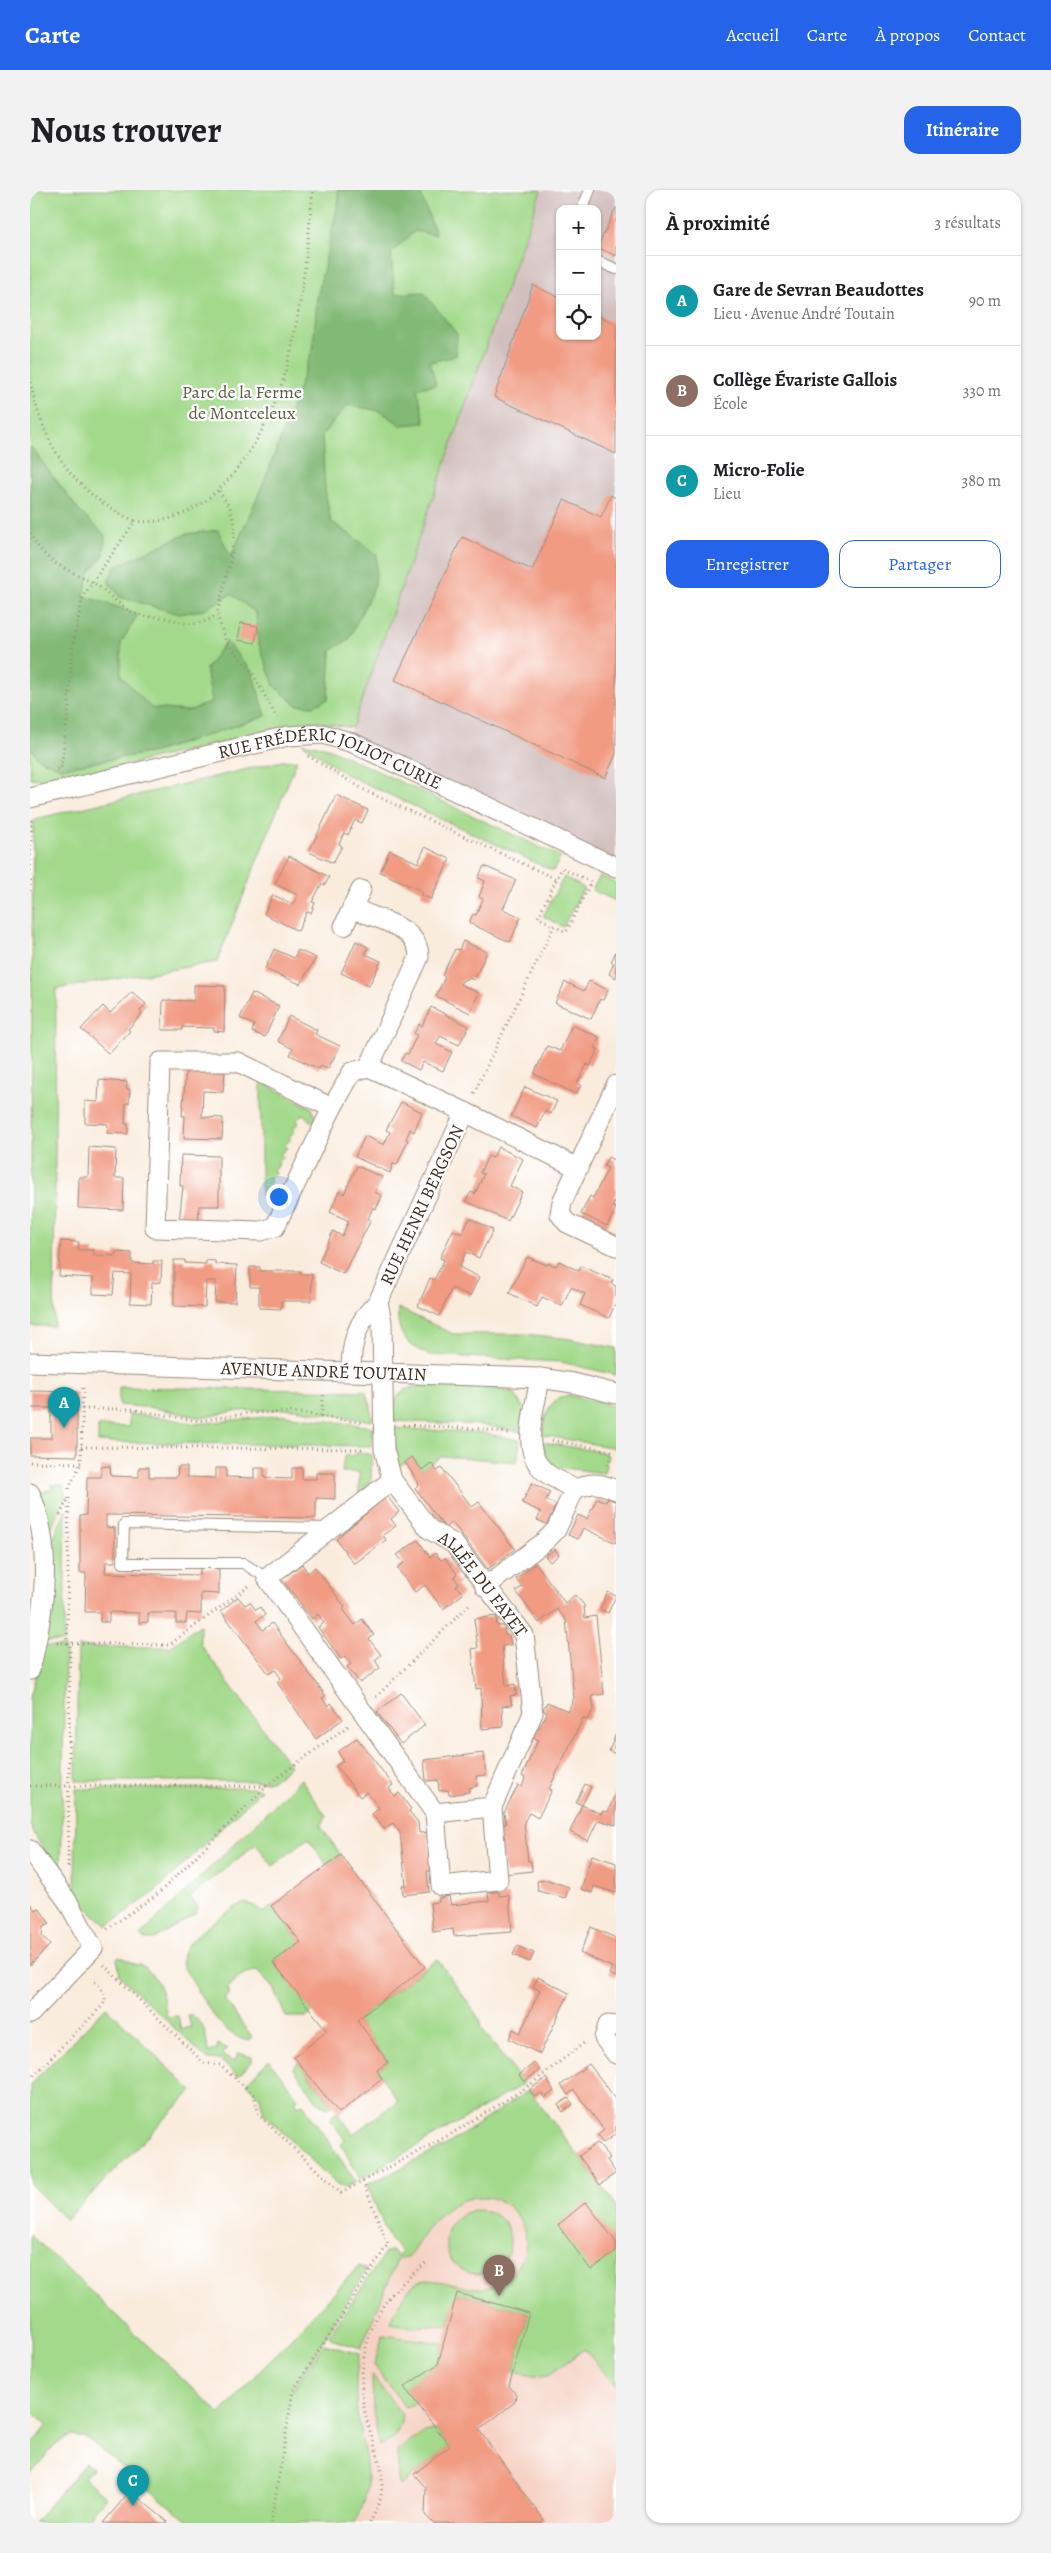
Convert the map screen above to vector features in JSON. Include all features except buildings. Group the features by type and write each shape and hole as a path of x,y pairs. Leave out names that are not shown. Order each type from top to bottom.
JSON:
{"street":[{"name":"RUE FRÉDÉRIC JOLIOT CURIE","path":"30,807 288,736 323,734 353,743 616,866"},
{"path":"344,926 361,890"},
{"path":"332,1108 238,1062 160,1062 155,1228 261,1231 275,1226 332,1108 352,1072 369,1067 419,957 419,947 409,932 352,908"},
{"name":"RUE HENRI BERGSON","path":"369,1067 465,1112 378,1302 382,1322 382,1373"},
{"path":"616,1085 562,1202 560,1214 562,1219 616,1246"},
{"path":"465,1112 578,1168"},
{"path":"351,1372 351,1347 366,1312 378,1302"},
{"name":"AVENUE ANDRÉ TOUTAIN","path":"30,1362 540,1378 573,1383 616,1394"},
{"name":"ALLÉE DU FAYET","path":"382,1373 384,1449 392,1480 429,1529 454,1544 524,1636 533,1713 492,1807 498,1880 441,1886 435,1813"},
{"path":"540,1378 531,1438 531,1451 540,1470 575,1488 603,1484 616,1490"},
{"path":"392,1480 267,1578 435,1813 492,1807"},
{"path":"485,1587 544,1542 556,1530 575,1488"},
{"path":"30,1493 41,1523 44,1544 42,1612 30,1670"},
{"path":"30,1850 68,1902 93,1948 30,2014"},
{"path":"612,2025 604,2038 616,2054"}],"lane":[{"path":"584,205 590,190"},
{"path":"601,263 616,269"},
{"path":"267,1578 243,1563 123,1563 124,1524 331,1528"}],"path":[{"path":"30,382 36,410 49,440 68,473 90,496 112,511 135,521 149,523 165,521 187,512 219,491 255,442 287,368 297,319 313,190"},
{"path":"219,491 230,508 235,526 231,557 217,615 226,641 252,672 272,711"},
{"path":"53,770 61,768 69,705 72,649 83,596 135,521"},
{"path":"30,534 43,555 56,564 92,582 142,616 163,617 185,624 196,625 217,615"},
{"path":"305,754 368,792 556,879"},
{"path":"30,807 30,891"},
{"path":"562,868 591,882 566,932 554,926 538,917 562,868"},
{"path":"465,1112 554,926"},
{"path":"68,1902 69,1488 81,1463 79,1423 82,1409 83,1383 74,1382"},
{"path":"82,1409 130,1409 198,1421 249,1414 294,1412 382,1425 481,1429 616,1452"},
{"path":"81,1447 384,1449"},
{"path":"30,1462 81,1463"},
{"path":"37,1643 169,1645 260,1577 267,1578"},
{"path":"485,1587 379,1693 364,1713 267,1786 159,1893 106,1929 93,1948 106,1968 204,2063 220,2065 254,2096 259,2115 341,2193 451,2134 527,2087 612,2025"},
{"path":"30,1786 267,1786"},
{"path":"30,2079 105,2000 104,1992 77,1964"},
{"path":"271,2523 293,2391 388,2244 363,2182"},
{"path":"370,2523 382,2495 382,2475 365,2411 362,2376 364,2354 384,2304 403,2282 428,2261"}],"shaded area":[{"path":"541,190 616,190 616,867 347,741"},
{"path":"529,2090 616,2205 616,2523 355,2523 363,2511 367,2496 367,2467 355,2384 359,2355 366,2335 445,2146"}],"green space":[{"name":"Parc de la Ferme de Montceleux","path":"30,190 541,190 352,728 313,721 59,781 30,778"},
{"path":"337,190 424,190 420,192 436,235 415,231 391,253 395,294 423,292 457,334 456,356 430,362 436,385 417,388 425,423 401,425 380,411 348,405 322,435 325,490 331,521 377,554 375,585 349,639 331,651 328,699 314,706 297,705 274,686 258,642 256,613 231,594 204,610 179,614 120,597 108,581 116,566 186,534 218,530 231,557 267,475 313,348 317,298 339,199"},
{"path":"30,446 80,512 105,535 104,555 89,573 84,596 138,614 121,643 121,676 151,708 188,711 212,702 206,669 226,641 252,672 266,716 155,752 61,768 39,759 30,748"},
{"path":"302,743 328,748 561,857 553,871 345,774"},
{"path":"297,760 217,962 56,989 54,1326 30,1326 33,822 39,818 282,761"},
{"path":"600,876 616,883 616,901 592,890"},
{"path":"564,877 584,888 563,927 543,916"},
{"path":"261,1082 312,1108 317,1121 317,1127 303,1114 297,1120 299,1123 293,1128 295,1131 289,1137 291,1139 284,1146 287,1148 280,1154 283,1157 277,1162 279,1165 273,1170 275,1173 269,1179 271,1182 265,1187 267,1190 261,1197"},
{"path":"398,1308 453,1334 525,1334 564,1338 616,1348 616,1375 561,1362 429,1355 414,1347 404,1337 399,1324"},
{"path":"417,1386 500,1389 514,1393 524,1409 521,1432 483,1425 393,1421 393,1408 397,1398 404,1391"},
{"path":"119,1387 365,1391 371,1406 372,1421 295,1409 235,1411 202,1418 155,1408 119,1405"},
{"path":"569,1395 616,1407 616,1448 542,1435 548,1409 562,1397"},
{"path":"129,1414 166,1418 196,1424 285,1415 372,1427 372,1446 98,1442 98,1426 129,1427"},
{"path":"393,1428 483,1433 520,1440 517,1462 441,1456 422,1470 412,1457 401,1465 396,1466"},
{"path":"542,1442 606,1453 608,1457 604,1473 556,1467 547,1460"},
{"path":"357,1452 372,1455 371,1479 361,1494 359,1493 359,1472 342,1472 344,1456 356,1455"},
{"path":"52,1485 63,1485 66,1497 49,1533 37,1497 41,1492 52,1489"},
{"path":"66,1510 64,1642 44,1641 51,1543"},
{"path":"200,1625 200,1644 290,1766 271,1781 76,1781 78,1647 170,1647"},
{"path":"43,1646 65,1647 61,1881 30,1826 30,1698"},
{"path":"301,1779 326,1816 321,1827 341,1855 327,1865 308,1838 273,1866 256,1844 190,1897 198,1907 196,1913 154,1939 143,1939 140,1936"},
{"path":"255,1788 261,1790 156,1891 107,1926 75,1896 76,1789"},
{"path":"245,1903 255,1906 264,1913 271,1906 301,1942 273,1962 313,2012 307,2017 286,2017 273,1988 257,1971 245,1973 227,1988 229,1995 224,1999 253,2038 248,2041 237,2037 218,2021 184,1968 182,1959 191,1941 200,1932 237,1906"},
{"path":"119,1956 137,1965 140,1964 147,1969 160,1987 167,2017 178,2016 181,2029 191,2027 188,2016 190,2014 199,2022 206,2035 208,2052 217,2050 218,2044 228,2049 225,2050 223,2056 234,2062 238,2053 252,2057 252,2062 238,2076 220,2060 207,2059 120,1976 117,1958"},
{"path":"437,1959 481,2021 480,2026 524,2084 360,2179 341,2144 345,2140 330,2119 337,2111 353,2134 398,2101 377,2070 388,2062 357,2020"},
{"path":"106,2007 192,2091 66,2220 30,2184 30,2085"},
{"path":"269,2060 298,2098 295,2100 298,2106 303,2104 356,2182 344,2188 337,2185 264,2114 260,2097 246,2084"},
{"path":"298,2062 332,2105 328,2108 320,2105 293,2068"},
{"path":"529,2090 616,2206 616,2386 584,2349 548,2376 540,2377 513,2372 529,2313 458,2293 448,2325 412,2327 390,2323 406,2293 420,2281 432,2280 473,2288 491,2287 507,2278 515,2270 522,2260 526,2247 523,2228 511,2209 502,2202 491,2198 469,2198 449,2208 432,2223 408,2257 398,2258 361,2348 333,2340 329,2336 385,2253 391,2250 398,2256 401,2251 390,2240 367,2185 445,2146"},
{"path":"472,2210 484,2210 501,2219 508,2230 510,2242 508,2254 501,2265 484,2274 472,2274 460,2269 451,2260 446,2248 446,2236 451,2224 460,2215"},
{"path":"30,2234 220,2414 359,2266 367,2270 292,2391 324,2344 359,2354 356,2378 356,2403 367,2472 367,2485 361,2511 354,2523 190,2523 87,2438 71,2436 58,2442 30,2474 30,2447 47,2425 30,2410"},
{"path":"383,2335 443,2343 438,2364 405,2387 417,2403 405,2407 374,2365"},
{"path":"372,2375 402,2415 395,2435 388,2442 379,2446 373,2410"},
{"path":"437,2430 450,2446 400,2486 398,2480 398,2450 425,2432"},
{"path":"85,2463 92,2468 84,2478 106,2497 85,2523 34,2523"}],"place":[{"name":"Gare de Sevran Beaudottes","path":"64,1428"},
{"name":"Collège Évariste Gallois","path":"499,2296"},
{"name":"Micro-Folie","path":"133,2506"}]}
